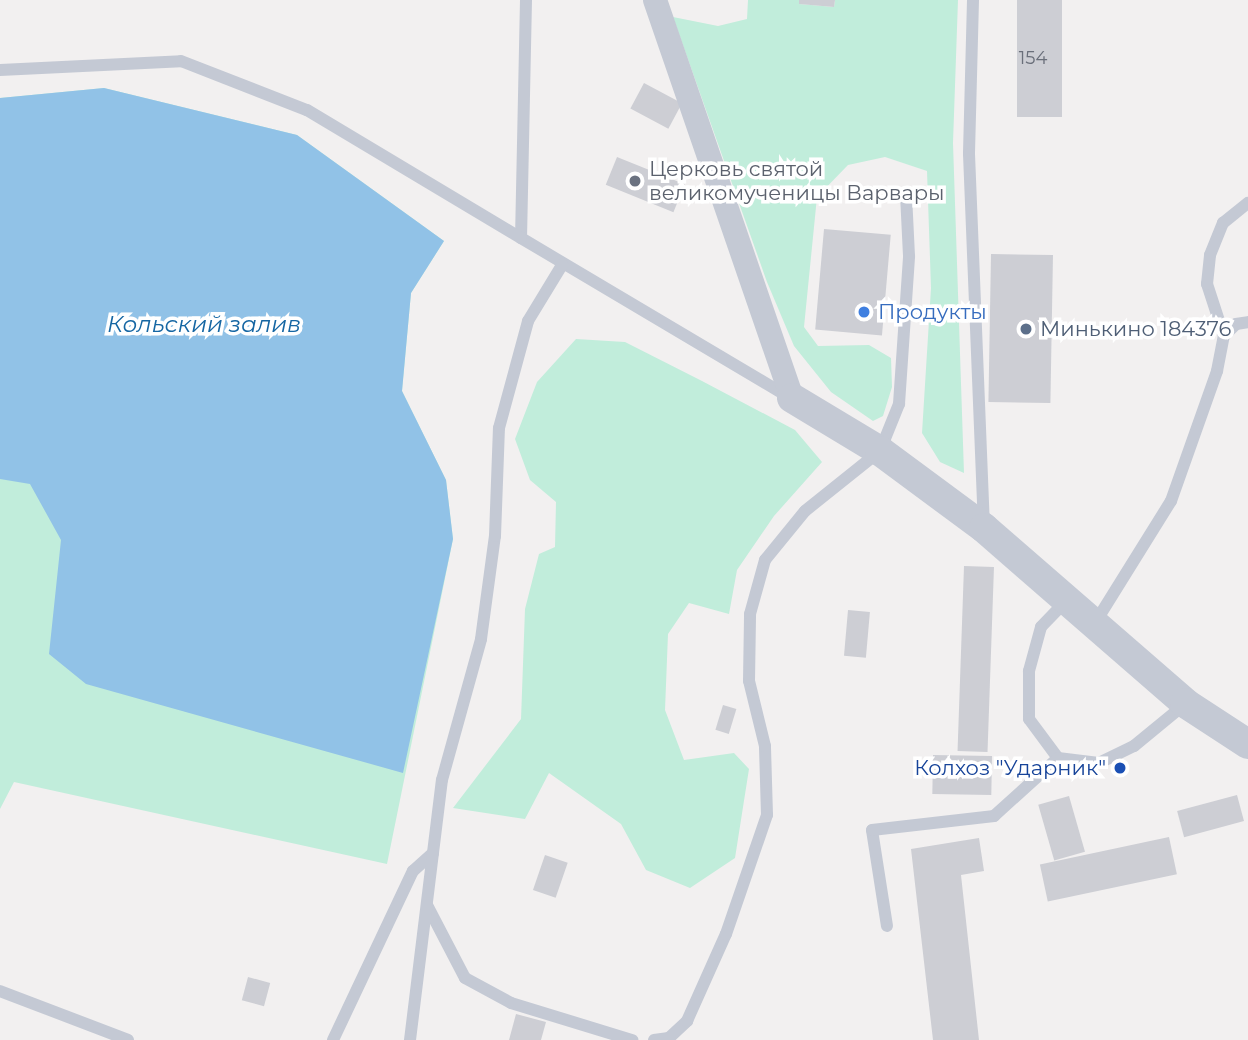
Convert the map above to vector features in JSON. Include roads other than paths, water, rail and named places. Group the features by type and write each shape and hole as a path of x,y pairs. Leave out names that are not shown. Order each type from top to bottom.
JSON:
{"street":[{"path":"654,0 792,398 880,451 984,528 1185,703 1248,744"}],"lane":[{"path":"521,238 526,0"},
{"path":"973,0 969,154 984,528"},
{"path":"0,70 181,61 307,110 562,265 792,398"},
{"path":"654,1040 669,1039 687,1021 721,945 767,815 765,746 749,681 750,614 765,560 805,511 880,451 899,404 909,256 906,195"},
{"path":"1095,624 1171,501 1217,371 1224,336 1207,284 1210,255 1223,223 1248,204"},
{"path":"410,1040 442,779 481,639 495,536 499,428 528,321 562,265"},
{"path":"1224,336 1236,324 1248,322"},
{"path":"1066,601 1041,627 1029,671 1029,719 1058,758 1099,763 1134,747 1185,703"},
{"path":"887,926 872,831 994,816 1058,758"},
{"path":"333,1040 413,871 433,853"},
{"path":"426,904 465,978 512,1003 632,1040"},
{"path":"0,991 128,1040"}],"water":[{"name":"Кольский залив","path":"104,88 297,135 444,241 411,293 402,391 446,480 453,539 403,773 86,684 49,654 61,540 30,484 0,479 0,98"}],"place":[{"name":"Церковь святой великомученицы Варвары","path":"635,181"},
{"name":"Продукты","path":"864,312"},
{"name":"Минькино 184376","path":"1026,329"},
{"name":"Колхоз \"Ударник\"","path":"1120,768"}]}
